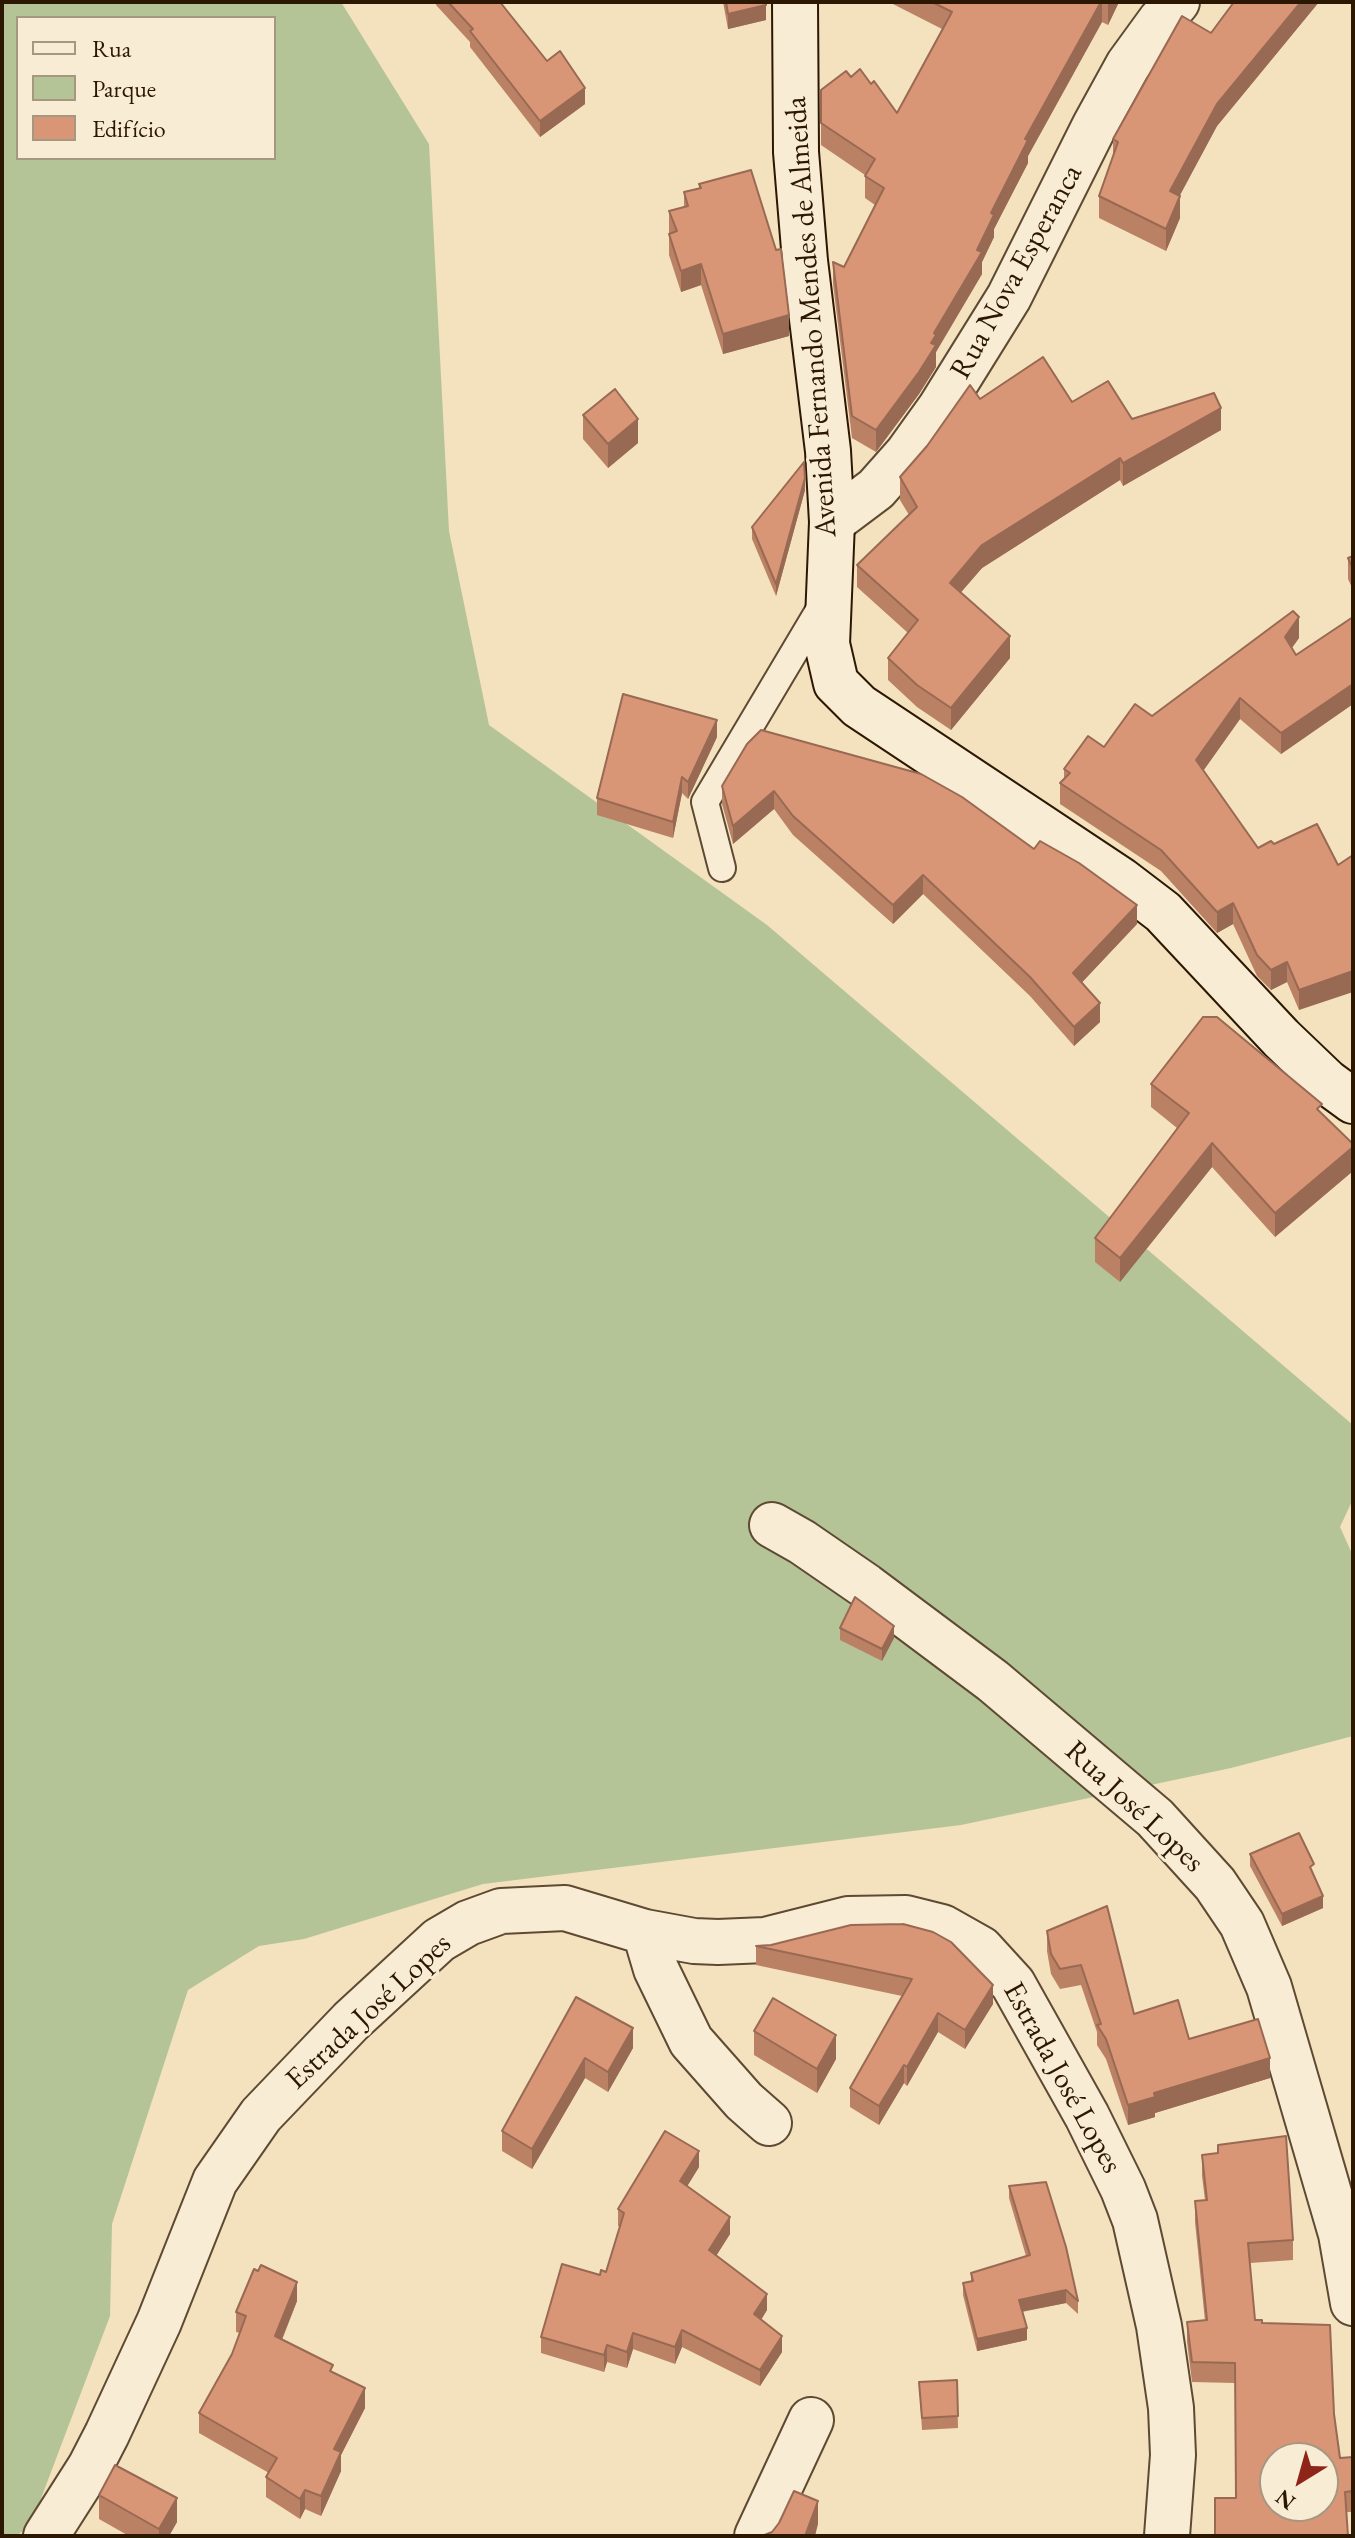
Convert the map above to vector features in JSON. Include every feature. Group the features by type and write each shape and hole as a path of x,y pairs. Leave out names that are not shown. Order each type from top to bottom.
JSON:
{"street":[{"name":"Avenida Fernando Mendes de Almeida","path":"795,2 797,166 805,261 822,387 832,522 827,644 836,683 859,706 1121,880 1163,912 1281,1038 1327,1082 1353,1101"},
{"name":"Rua Nova Esperanca","path":"832,522 876,489 907,454 940,408 1009,297 1128,65 1177,2"},
{"name":"Rua José Lopes","path":"772,1525 866,1586 993,1681 1155,1818 1215,1884 1242,1924 1269,1987 1341,2234 1353,2303"},
{"name":"Estrada José Lopes","path":"46,2536 107,2434 159,2322 215,2181 261,2115 351,2021 439,1940 468,1923 501,1911 565,1908 645,1932 694,1941 765,1940 848,1919 906,1918 942,1927 981,1949 1013,1984 1087,2116 1135,2220 1159,2326 1171,2408 1173,2455 1167,2536"},
{"path":"645,1932 656,1969 691,2041 744,2101 769,2123"},
{"path":"757,2536 811,2420"}],"lane":[{"path":"722,868 705,802 828,596"}],"green space":[{"path":"2,2 341,2 429,144 449,531 489,725 767,925 1353,1425 1353,1499 1340,1527 1353,1556 1353,1736 1231,1768 961,1825 483,1884 304,1939 259,1946 188,1990 112,2224 110,2316 31,2525 16,2536 2,2536"}],"building":[{"path":"448,2 500,2 547,61 560,51 585,88 540,121 470,31 473,29"},
{"path":"726,2 766,2 766,5 728,14"},
{"path":"932,2 1101,2 1025,139 1028,140 991,213 994,215 977,250 982,252 934,333 936,335 931,343 936,345 876,430 852,416 833,262 844,267 884,188 865,176 875,159 821,123 821,90 846,71 851,77 860,69 871,84 874,81 897,113 952,12"},
{"path":"1234,2 1301,2 1217,104 1170,191 1180,196 1166,229 1099,196 1118,142 1113,139 1182,16 1211,33"},
{"path":"751,170 776,250 781,249 789,315 723,334 701,264 681,271 669,234 677,231 669,211 688,206 684,192 701,188 699,184"},
{"path":"1043,357 1072,402 1108,381 1132,419 1214,393 1221,408 1123,463 1120,458 982,545 950,583 1010,636 951,708 917,685 888,658 918,620 857,565 917,507 900,477 927,446 970,385 980,399"},
{"path":"615,389 638,419 608,444 583,415"},
{"path":"804,462 805,478 776,584 752,527"},
{"path":"1293,611 1299,617 1285,637 1296,655 1353,617 1353,684 1281,733 1240,698 1196,760 1258,848 1317,824 1338,865 1353,855 1353,971 1299,990 1287,962 1271,970 1257,955 1233,903 1217,912 1161,850 1060,783 1070,773 1064,769 1088,736 1104,747 1135,704 1152,716"},
{"path":"623,694 717,720 688,782 682,777 673,822 597,798"},
{"path":"761,730 921,774 962,797 1034,849 1040,841 1079,863 1137,905 1073,973 1100,1003 1074,1027 1030,977 923,875 893,905 793,816 774,791 733,826 722,786 747,744"},
{"path":"1203,1017 1217,1017 1322,1104 1317,1109 1353,1147 1275,1213 1212,1143 1120,1258 1095,1238 1189,1113 1151,1084"},
{"path":"855,1597 894,1626 882,1649 840,1628"},
{"path":"1299,1833 1314,1864 1310,1867 1323,1896 1282,1914 1250,1854"},
{"path":"1107,1906 1134,2014 1178,2000 1189,2039 1258,2019 1270,2058 1154,2093 1155,2097 1128,2105 1106,2039 1097,2025 1101,2024 1081,1965 1060,1969 1051,1954 1047,1931"},
{"path":"903,1924 933,1932 951,1942 993,1985 965,2030 938,2013 907,2067 904,2065 879,2106 850,2088 912,1979 756,1946 851,1925"},
{"path":"576,1997 633,2028 608,2072 585,2058 532,2149 502,2131"},
{"path":"773,1998 836,2035 817,2069 754,2031"},
{"path":"665,2131 699,2151 680,2181 730,2217 709,2250 767,2294 754,2314 782,2336 760,2370 682,2330 675,2347 633,2333 627,2352 607,2345 604,2355 541,2337 562,2264 600,2275 601,2270 606,2272 624,2213 618,2209"},
{"path":"1286,2136 1293,2240 1248,2243 1255,2320 1262,2320 1262,2323 1330,2325 1338,2442 1259,2442 1259,2522 1339,2522 1339,2451 1340,2458 1353,2457 1353,2491 1345,2492 1348,2536 1215,2536 1215,2498 1236,2498 1235,2363 1192,2362 1187,2322 1207,2320 1195,2201 1207,2200 1202,2155 1218,2153 1218,2145"},
{"path":"1046,2182 1066,2247 1078,2301 1066,2290 1019,2300 1027,2328 977,2339 963,2283 973,2281 971,2273 1030,2255 1009,2186"},
{"path":"261,2265 297,2282 275,2336 333,2365 330,2371 365,2388 334,2449 341,2452 321,2496 305,2490 300,2499 266,2477 277,2458 199,2413 232,2354 246,2316 236,2312 254,2269 258,2271"},
{"path":"957,2380 958,2416 922,2418 919,2382"},
{"path":"115,2465 177,2498 159,2529 99,2495"},
{"path":"794,2491 818,2501 805,2536 762,2536 772,2532 779,2523"}]}
